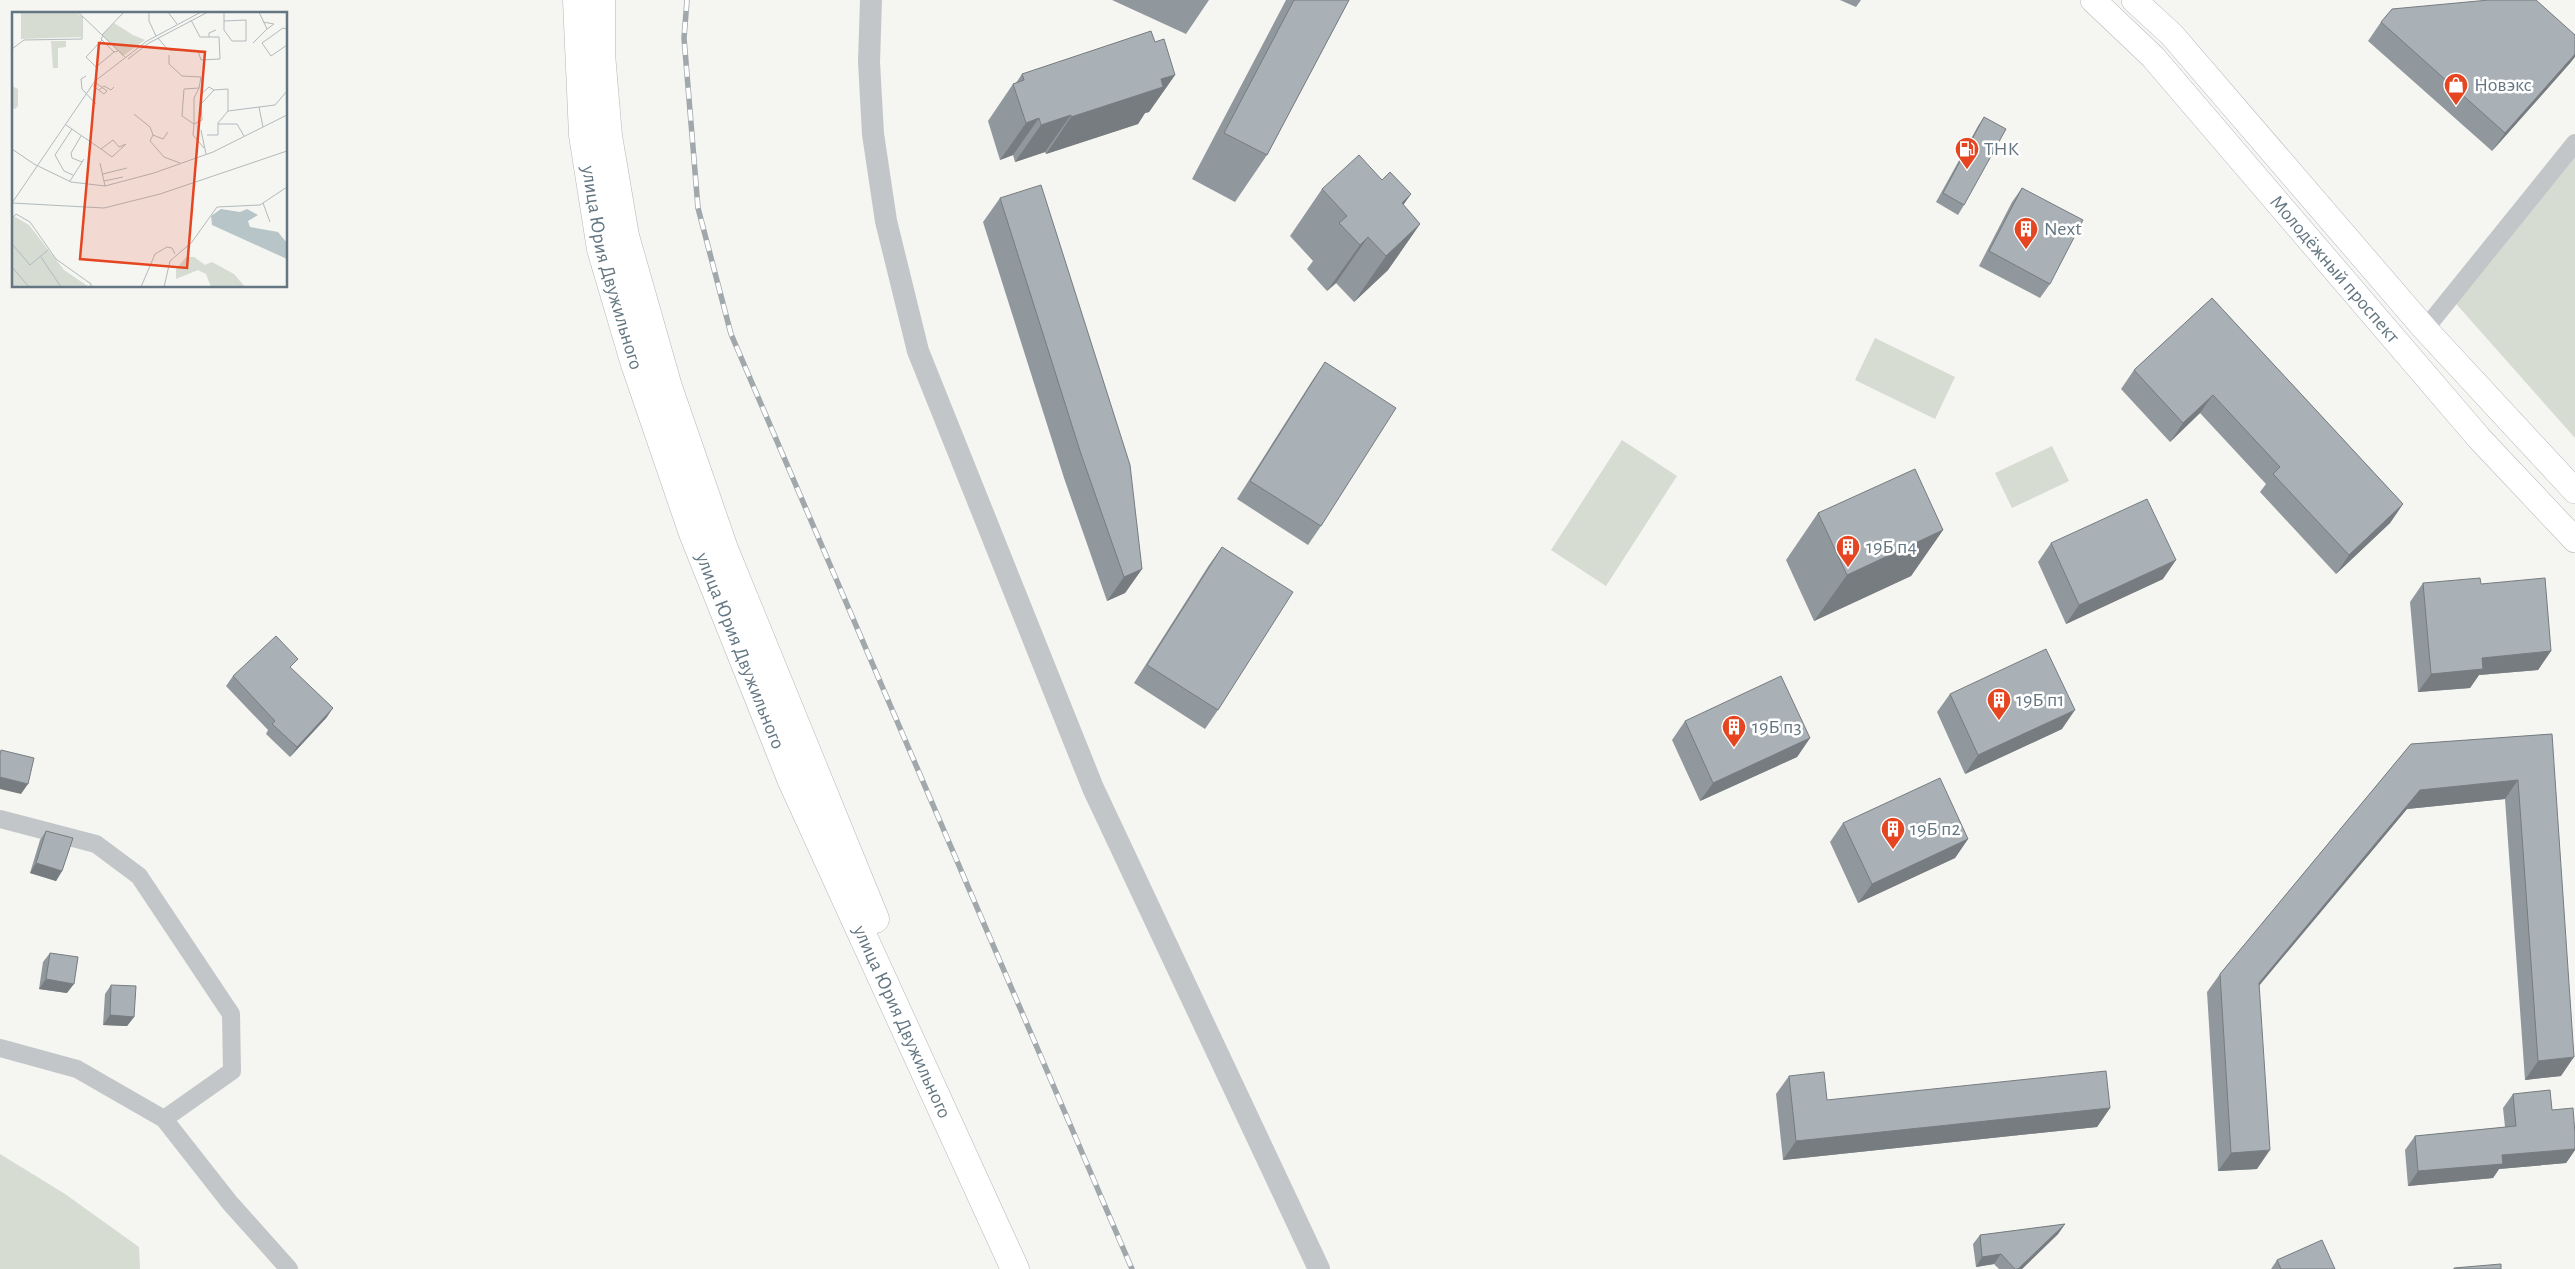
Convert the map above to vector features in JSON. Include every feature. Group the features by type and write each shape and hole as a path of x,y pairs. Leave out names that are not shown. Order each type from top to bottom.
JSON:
{"main road":[{"name":"улица Юрия Двужильного","path":"577,0 583,135 602,249 638,373 693,533 792,781 1015,1269"},
{"name":"улица Юрия Двужильного","path":"601,0 601,54 608,136 625,236 674,405 724,549 852,864 955,1098 1034,1269"},
{"name":"Молодёжный проспект","path":"2093,0 2152,57 2479,438 2575,540"},
{"name":"Молодёжный проспект","path":"2134,0 2172,35 2425,330 2575,491"}],"street":[{"path":"871,0 868,62 873,134 886,221 918,351 1092,788 1319,1269"},
{"path":"2425,330 2575,143"},
{"path":"0,819 96,844 139,876 231,1014 232,1071 164,1119"},
{"path":"0,1048 77,1069 164,1119 230,1203 289,1269"}],"shaded area":[{"path":"2575,144 2575,438 2450,297"},
{"path":"1875,338 1955,377 1935,419 1855,380"},
{"path":"1622,440 1677,476 1606,586 1551,550"},
{"path":"2052,446 2069,481 2012,508 1995,473"},
{"path":"0,1154 65,1194 139,1247 140,1269 0,1269"}],"building":[{"path":"1294,0 1349,0 1267,155 1224,133"},
{"path":"2489,0 2536,0 2575,35 2575,54 2505,133 2381,22 2392,9"},
{"path":"1151,31 1155,42 1164,39 1175,75 1161,79 1163,87 1041,125 1039,118 1026,123 1013,84 1024,80 1022,74"},
{"name":"ТНК","path":"1984,117 2006,129 1964,205 1943,193"},
{"path":"1359,155 1382,180 1390,172 1411,194 1402,203 1420,224 1386,256 1368,237 1360,245 1339,223 1347,216 1322,189"},
{"path":"1041,185 1130,465 1142,569 1124,577 1081,454 1000,198"},
{"name":"Next","path":"2022,188 2083,220 2050,284 1989,251"},
{"path":"2212,298 2403,504 2349,555 2273,474 2280,467 2213,395 2183,423 2134,370"},
{"path":"1325,362 1396,408 1321,526 1250,481"},
{"path":"1915,469 1943,530 1847,575 1818,513"},
{"path":"2147,499 2176,560 2079,605 2051,543"},
{"path":"1222,547 1293,592 1218,710 1147,665"},
{"path":"2480,578 2481,584 2545,578 2551,651 2482,658 2483,669 2431,674 2423,583"},
{"path":"276,636 298,659 290,667 333,708 297,747 272,724 275,721 233,676"},
{"name":"19Б п1","path":"2046,649 2075,710 1978,755 1950,694"},
{"name":"19Б п3","path":"1781,676 1810,738 1713,783 1685,721"},
{"path":"2552,734 2574,1057 2538,1061 2518,780 2420,790 2259,983 2270,1150 2231,1153 2220,974 2411,744"},
{"path":"1,750 34,758 28,784 0,777"},
{"name":"19Б п2","path":"1940,778 1968,839 1872,884 1843,823"},
{"path":"46,831 73,838 62,871 36,863"},
{"path":"50,953 78,957 74,984 46,979"},
{"path":"111,985 136,986 134,1017 110,1015"},
{"path":"2106,1071 2110,1108 1796,1141 1789,1076 1824,1072 1827,1100"},
{"path":"2550,1090 2552,1110 2573,1108 2575,1149 2502,1155 2503,1164 2418,1171 2415,1136 2516,1126 2513,1094"},
{"path":"2065,1224 2018,1269 2015,1269 2001,1254 1982,1257 1980,1235"},
{"path":"2322,1240 2335,1269 2281,1269 2277,1260"},
{"path":"2501,1264 2501,1269 2454,1269 2454,1268"}],"railway":[{"path":"687,0 684,38 698,208 731,334 1132,1269"}],"place":[{"name":"Новэкс","path":"2456,106"},
{"name":"ТНК","path":"1967,170"},
{"name":"Next","path":"2026,250"},
{"name":"19Б п4","path":"1848,568"},
{"name":"19Б п1","path":"1999,721"},
{"name":"19Б п3","path":"1734,748"},
{"name":"19Б п2","path":"1893,850"}]}
